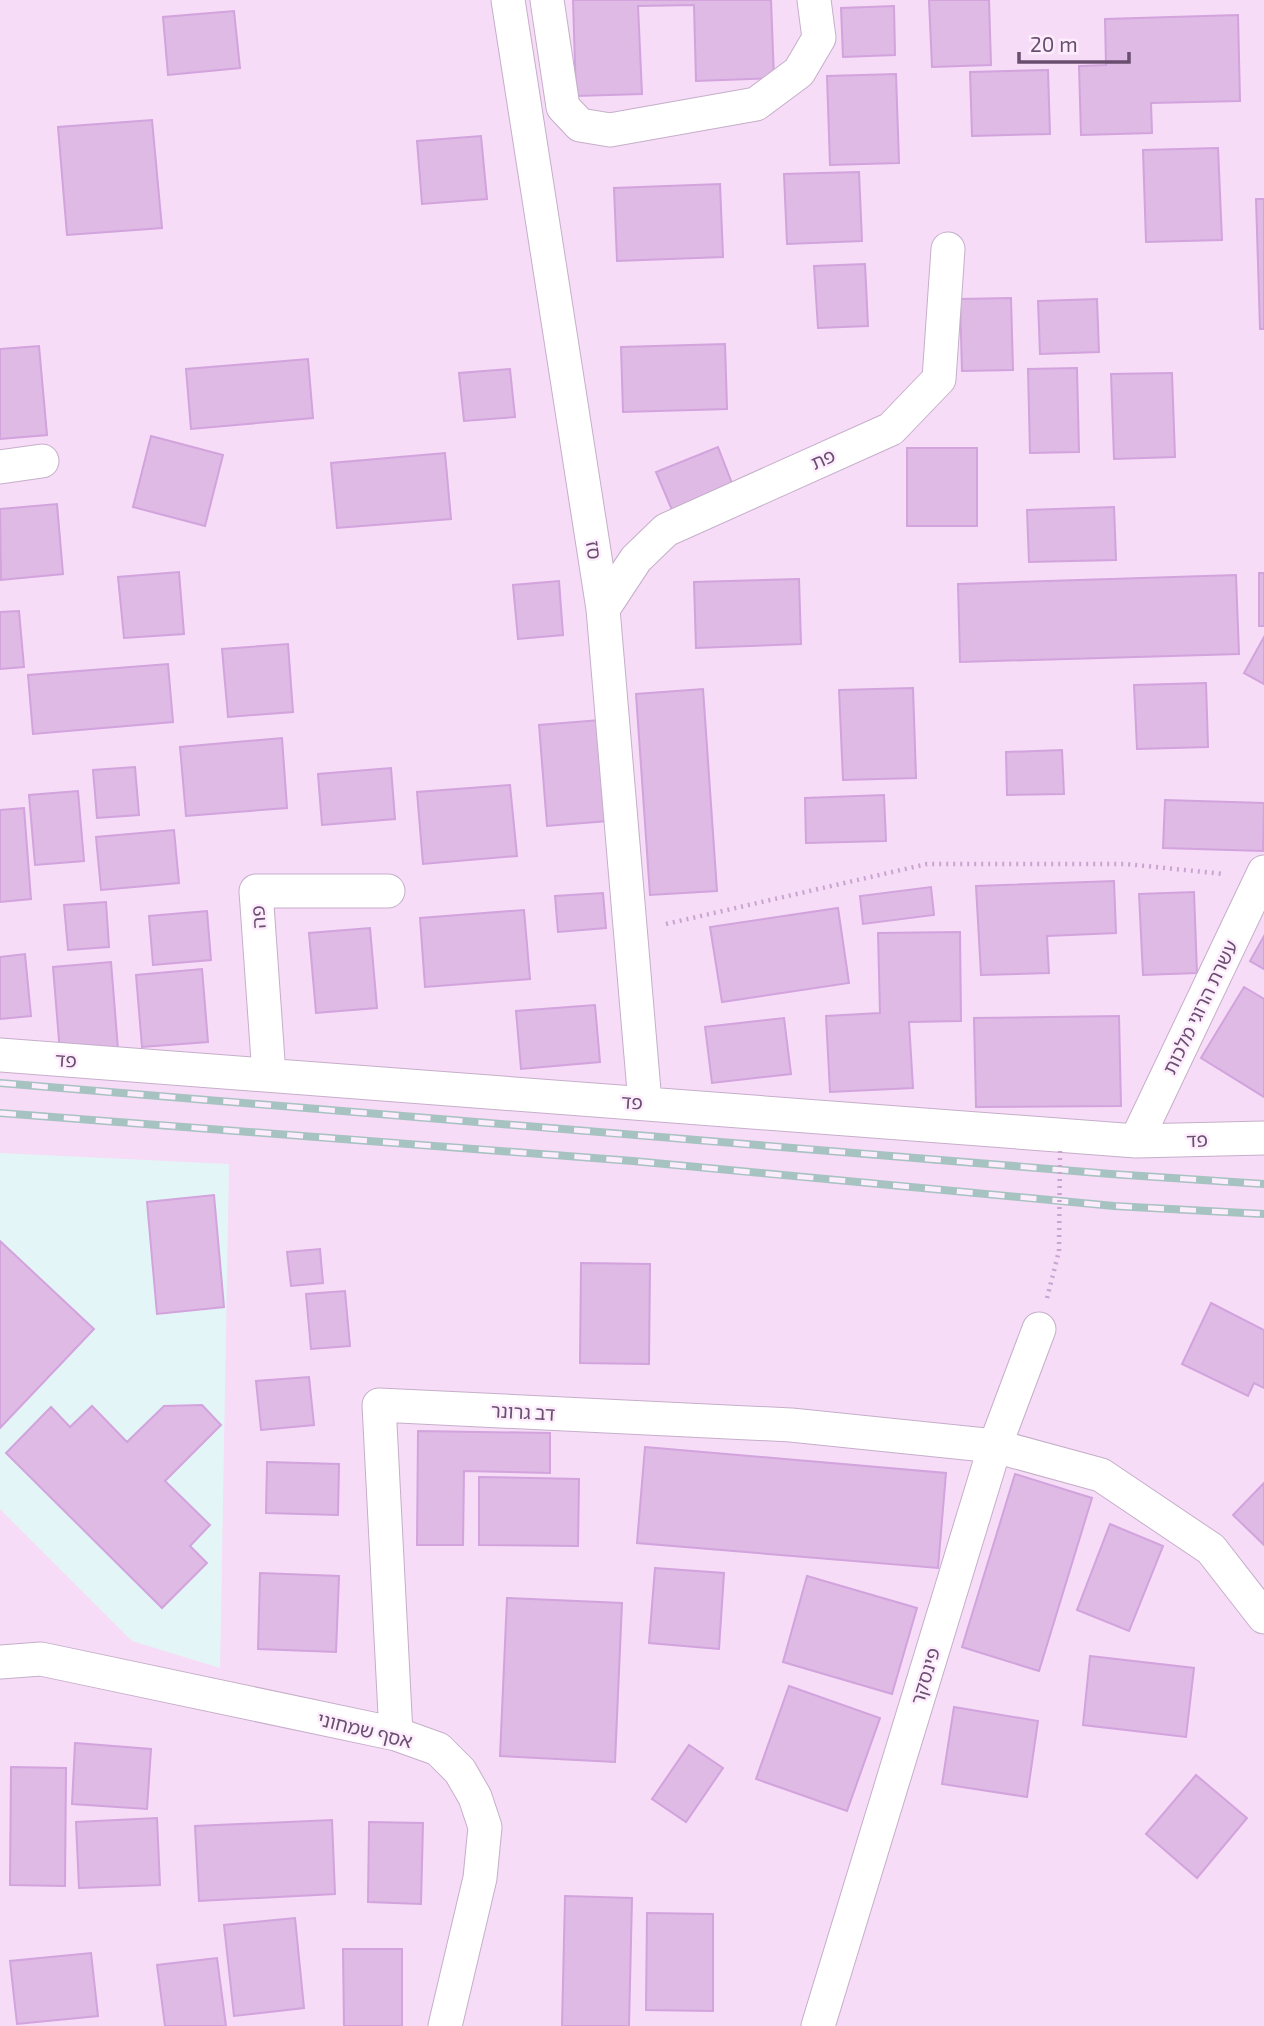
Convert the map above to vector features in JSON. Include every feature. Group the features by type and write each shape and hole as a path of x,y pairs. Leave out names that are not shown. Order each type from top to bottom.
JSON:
{"street":[{"name":"סז","path":"508,0 603,609 645,1103"},
{"path":"547,0 563,107 580,125 610,130 756,104 799,72 818,38 814,0"},
{"name":"פת","path":"603,609 636,559 666,530 891,429 939,379 948,249"},
{"path":"0,467 42,461"},
{"name":"עשרת הרוגי מלכות","path":"1136,1142 1263,875"},
{"name":"פה","path":"269,1075 256,891 388,891"},
{"name":"פד","path":"0,1055 1136,1142 1264,1138"},
{"name":"פינסקר","path":"818,2026 995,1446 1039,1329"},
{"name":"דב גרונר","path":"396,1734 379,1405 791,1425 995,1446"},
{"path":"995,1446 1101,1475 1211,1549 1264,1617"},
{"name":"אסף שמחוני","path":"0,1662 41,1659 396,1734 438,1749 460,1771 475,1797 485,1827 480,1878 444,2026"}],"path":[{"path":"631,932 927,864 1126,864 1263,875"},
{"path":"1039,1329 1059,1251 1060,1151"}],"shaded area":[{"path":"0,0 1264,0 1264,2026 0,2026"},
{"path":"0,1153 229,1164 220,1668 132,1641 0,1509"}],"building":[{"path":"573,0 771,0 774,78 696,81 694,5 638,6 642,94 576,96"},
{"path":"929,0 989,0 991,65 932,67"},
{"path":"894,6 895,55 843,57 841,8"},
{"path":"234,11 240,68 168,75 163,17"},
{"path":"1238,15 1240,101 1151,103 1152,133 1081,135 1079,66 1106,65 1105,19"},
{"path":"1048,70 1050,134 972,136 970,72"},
{"path":"896,74 899,163 830,165 827,76"},
{"path":"152,120 162,228 67,235 58,127"},
{"path":"481,136 487,199 422,204 417,141"},
{"path":"1218,148 1222,240 1146,242 1143,150"},
{"path":"859,172 862,241 787,244 784,174"},
{"path":"720,184 723,257 617,261 614,188"},
{"path":"1256,199 1264,199 1264,329 1260,329"},
{"path":"865,264 868,326 818,328 814,266"},
{"path":"1011,298 1013,370 962,371 960,299"},
{"path":"1097,299 1099,352 1040,354 1038,301"},
{"path":"725,344 727,409 623,412 621,347"},
{"path":"39,346 47,435 0,439 0,349"},
{"path":"308,359 313,418 191,429 186,369"},
{"path":"1077,368 1079,452 1030,453 1028,369"},
{"path":"510,369 515,417 464,421 459,373"},
{"path":"1172,373 1175,457 1114,459 1111,374"},
{"path":"151,436 223,455 205,526 133,507"},
{"path":"718,447 733,486 672,510 656,472"},
{"path":"907,448 977,448 977,526 907,526"},
{"path":"445,453 451,519 337,528 331,463"},
{"path":"57,504 63,574 1,580 0,509"},
{"path":"1114,507 1116,560 1029,562 1027,510"},
{"path":"179,572 184,634 124,638 118,577"},
{"path":"1259,573 1264,573 1264,626 1259,626"},
{"path":"1236,575 1239,654 960,662 958,584"},
{"path":"799,579 801,644 696,648 694,582"},
{"path":"559,581 563,635 518,639 513,585"},
{"path":"19,611 24,667 0,669 0,612"},
{"path":"1264,637 1264,684 1244,673"},
{"path":"288,644 293,712 228,717 222,649"},
{"path":"168,664 173,722 33,734 28,675"},
{"path":"1206,683 1208,747 1137,749 1134,685"},
{"path":"913,688 916,778 843,780 839,690"},
{"path":"703,689 717,891 650,895 636,694"},
{"path":"600,720 608,821 547,826 539,725"},
{"path":"282,738 287,808 186,816 180,747"},
{"path":"1062,750 1064,794 1007,795 1006,752"},
{"path":"135,767 139,815 97,818 93,770"},
{"path":"391,768 395,819 322,825 318,774"},
{"path":"510,785 517,856 423,864 417,792"},
{"path":"78,791 84,861 35,865 29,795"},
{"path":"884,795 886,841 806,843 805,798"},
{"path":"1165,800 1264,803 1263,851 1163,848"},
{"path":"24,808 31,899 0,902 0,810"},
{"path":"174,830 179,883 101,890 96,837"},
{"path":"1114,881 1116,933 1047,936 1049,973 981,975 976,886"},
{"path":"931,887 934,915 863,924 860,896"},
{"path":"1194,892 1197,973 1143,975 1139,894"},
{"path":"603,893 606,928 558,932 555,896"},
{"path":"106,902 109,947 68,950 64,905"},
{"path":"838,908 849,983 722,1002 710,927"},
{"path":"524,910 530,979 425,987 420,918"},
{"path":"207,911 211,960 153,965 149,916"},
{"path":"370,928 377,1008 316,1013 309,933"},
{"path":"960,932 961,1021 909,1022 913,1088 830,1092 826,1016 880,1013 878,933"},
{"path":"1264,936 1264,969 1250,961"},
{"path":"25,954 31,1016 0,1019 0,957"},
{"path":"111,962 118,1049 60,1053 53,967"},
{"path":"202,969 208,1042 142,1047 136,975"},
{"path":"1244,987 1264,999 1264,1097 1201,1058"},
{"path":"595,1005 600,1062 521,1069 516,1011"},
{"path":"1119,1016 1121,1106 976,1107 974,1018"},
{"path":"784,1018 791,1074 712,1083 705,1027"},
{"path":"214,1195 224,1307 157,1314 147,1202"},
{"path":"0,1241 94,1329 0,1428"},
{"path":"320,1249 323,1283 291,1286 287,1252"},
{"path":"581,1263 650,1264 649,1364 580,1363"},
{"path":"345,1291 350,1346 311,1349 306,1294"},
{"path":"1211,1303 1264,1330 1264,1388 1254,1383 1248,1396 1182,1364"},
{"path":"309,1377 314,1425 261,1430 256,1381"},
{"path":"202,1405 221,1425 165,1481 210,1525 190,1546 207,1563 162,1608 6,1453 51,1407 70,1427 92,1406 127,1442 164,1406"},
{"path":"418,1431 550,1433 550,1473 464,1471 463,1545 417,1545"},
{"path":"645,1447 946,1473 938,1568 637,1543"},
{"path":"267,1462 339,1464 338,1515 266,1513"},
{"path":"1015,1474 1092,1498 1039,1671 962,1647"},
{"path":"479,1477 579,1479 578,1546 479,1545"},
{"path":"1264,1483 1264,1545 1233,1515"},
{"path":"1110,1524 1163,1546 1129,1631 1077,1610"},
{"path":"655,1568 724,1573 719,1649 649,1643"},
{"path":"260,1573 339,1576 336,1652 258,1649"},
{"path":"807,1576 917,1608 892,1694 783,1662"},
{"path":"507,1598 622,1603 615,1762 500,1756"},
{"path":"1090,1656 1194,1668 1186,1737 1083,1725"},
{"path":"789,1686 880,1718 847,1811 756,1779"},
{"path":"954,1707 1038,1721 1027,1797 942,1784"},
{"path":"75,1743 151,1749 147,1809 72,1804"},
{"path":"689,1745 723,1768 686,1822 652,1799"},
{"path":"11,1767 66,1768 65,1886 10,1885"},
{"path":"1196,1775 1247,1818 1197,1878 1146,1834"},
{"path":"157,1818 160,1885 79,1888 76,1822"},
{"path":"332,1820 335,1894 199,1901 195,1826"},
{"path":"369,1822 423,1823 421,1904 368,1902"},
{"path":"565,1896 632,1898 629,2026 562,2026"},
{"path":"647,1913 713,1914 713,2011 646,2010"},
{"path":"295,1918 304,2008 234,2016 224,1925"},
{"path":"343,1949 402,1949 402,2026 344,2026"},
{"path":"91,1953 98,2016 17,2024 10,1961"},
{"path":"217,1958 226,2026 165,2026 157,1965"}],"railway":[{"path":"0,1083 1111,1174 1264,1184"},
{"path":"0,1113 633,1161 1114,1206 1264,1214"}]}
